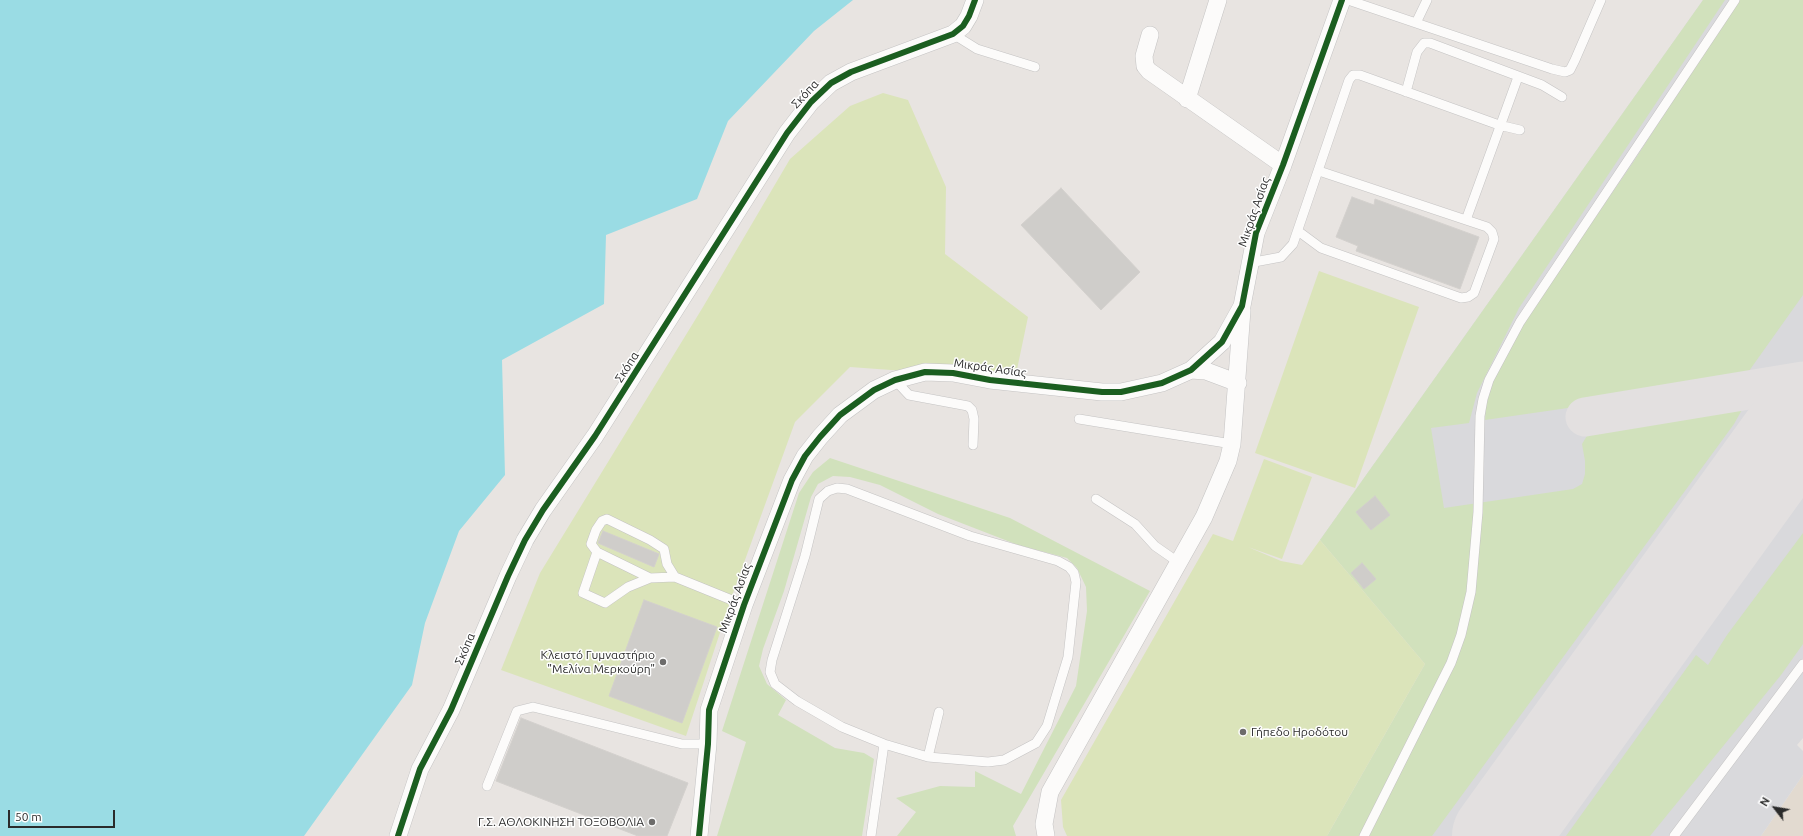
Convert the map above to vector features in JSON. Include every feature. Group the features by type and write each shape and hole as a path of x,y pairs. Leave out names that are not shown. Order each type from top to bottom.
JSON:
{"street":[{"name":"Σκόπα","path":"398,836 420,769 451,710 508,576 525,540 543,510 595,436 787,133 811,102 831,83 851,72 953,34 963,26 969,16 975,0"},
{"path":"1187,99 1218,0"},
{"name":"Μικράς Ασίας","path":"699,836 708,744 709,710 744,605 792,480 805,456 820,436 840,415 874,390 895,380 925,372 941,372 990,380 1091,392 1121,392 1162,383 1191,370 1222,342 1242,306 1249,263 1256,233 1283,165 1342,0"},
{"path":"1150,35 1144,56 1145,66 1149,71 1283,165"},
{"path":"1046,836 1044,824 1050,792 1204,518 1228,461 1232,444 1238,383 1242,306"},
{"path":"1191,370 1206,370 1238,383"}],"lane":[{"path":"1348,0 1370,3 1416,23 1565,72 1570,70 1601,0"},
{"path":"1416,23 1427,0"},
{"path":"1364,836 1452,663 1461,635 1471,592 1478,512 1480,416 1483,399 1489,380 1520,322 1735,0"},
{"path":"953,34 977,50 1035,67"},
{"path":"1406,92 1417,52 1424,43 1430,43 1542,85 1562,97"},
{"path":"1249,263 1281,257 1293,244 1349,80 1353,75 1360,75 1499,125 1520,130"},
{"path":"1466,220 1499,125 1518,77"},
{"path":"1298,231 1321,248 1460,298 1468,297 1474,293 1494,239 1492,232 1487,227 1319,171"},
{"path":"895,380 909,394 968,406 972,410 974,419 973,445"},
{"path":"1079,419 1232,444"},
{"path":"837,488 847,489 976,538 1058,561 1069,567 1074,573 1076,582 1068,657 1047,726 1036,743 1004,760 988,762 928,757 884,744 832,722 797,701 775,684 770,672 772,660 805,556 819,499 828,491 837,488"},
{"path":"1096,499 1135,524 1155,546 1178,562"},
{"path":"650,578 597,552 591,544 596,530 602,521 607,520 664,549 667,564 675,577"},
{"path":"597,552 583,593 605,603 628,588 650,578 675,577 744,605"},
{"path":"1674,836 1803,664"},
{"path":"487,786 517,711 533,707 682,744 708,744"},
{"path":"928,757 939,712"},
{"path":"871,836 884,744"}],"shaded area":[{"path":"1703,0 1803,0 1803,738 1797,745 1803,751 1803,775 1761,836 1327,836 1425,664 1320,540"},
{"path":"1803,775 1803,836 1761,836"}],"green space":[{"path":"1703,0 1725,0 1519,308 1477,393 1469,423 1431,428 1444,508 1573,489 1582,484 1585,474 1585,461 1582,444 1588,434 1602,427 1744,406 1734,424 1432,836 1327,836 1425,664 1320,540"},
{"path":"1738,0 1803,0 1803,295 1744,378 1623,400 1485,420 1486,403 1493,381 1528,316 1634,161"},
{"path":"883,93 908,100 946,187 945,254 1028,317 1015,379 850,367 795,422 733,593 686,736 501,670 540,573 703,307 790,159 850,106"},
{"path":"1319,271 1419,307 1355,488 1255,453"},
{"path":"830,458 1010,518 1150,591 1013,826 1016,836 897,836 916,812 896,798 940,786 975,787 975,771 1021,794 1076,686 1087,611 1086,587 1077,568 1067,558 1018,545 938,514 880,485 850,477 833,476 818,484 811,497 784,591 763,649 759,666 767,684 786,700 778,715 835,748 864,753 874,759 862,836 717,836 746,742 722,731 799,493 813,472"},
{"name":"Γήπεδο Ηροδότου","path":"1264,459 1312,477 1282,559 1248,547 1281,561 1302,565 1320,540 1425,664 1327,836 1067,836 1063,827 1061,800 1213,534 1233,541"},
{"path":"1803,533 1803,644 1781,675 1650,836 1566,836 1696,655 1708,665 1727,635"}],"water":[{"path":"0,0 853,0 814,31 728,121 697,199 606,235 604,304 502,360 505,475 459,531 425,623 412,685 304,836 0,836"}],"building":[{"path":"1061,188 1140,272 1101,310 1021,225"},
{"path":"1352,197 1374,205 1375,199 1479,237 1460,289 1356,251 1358,246 1336,237"},
{"path":"1375,496 1390,515 1371,530 1356,512"},
{"path":"603,531 659,554 654,567 598,543"},
{"path":"1362,563 1376,579 1364,589 1351,573"},
{"name":"Κλειστό Γυμναστήριο \"Μελίνα Μερκούρη\"","path":"644,600 717,627 682,723 609,696"},
{"path":"521,718 688,783 667,836 638,836 496,781"}],"taxiway":[{"path":"1585,417 1803,381"}],"runway":[{"path":"1500,836 1803,416"}],"cycle path":[{"path":"398,836 420,769 451,710 508,576 525,540 543,510 595,436 787,133 811,102 831,83 851,72 953,34 963,26 969,16 975,0"},
{"path":"699,836 708,744 709,710 744,605 792,480 805,456 840,415 874,390 895,380 925,372 953,373 990,380 1102,392 1121,392 1162,383 1191,370 1222,342 1242,306 1256,233 1283,165 1342,0"}],"place":[{"name":"Κλειστό Γυμναστήριο \"Μελίνα Μερκούρη\"","path":"663,662"},
{"name":"Γήπεδο Ηροδότου","path":"1243,732"},
{"name":"Γ.Σ. ΑΘΛΟΚΙΝΗΣΗ ΤΟΞΟΒΟΛΙΑ","path":"652,822"}]}
